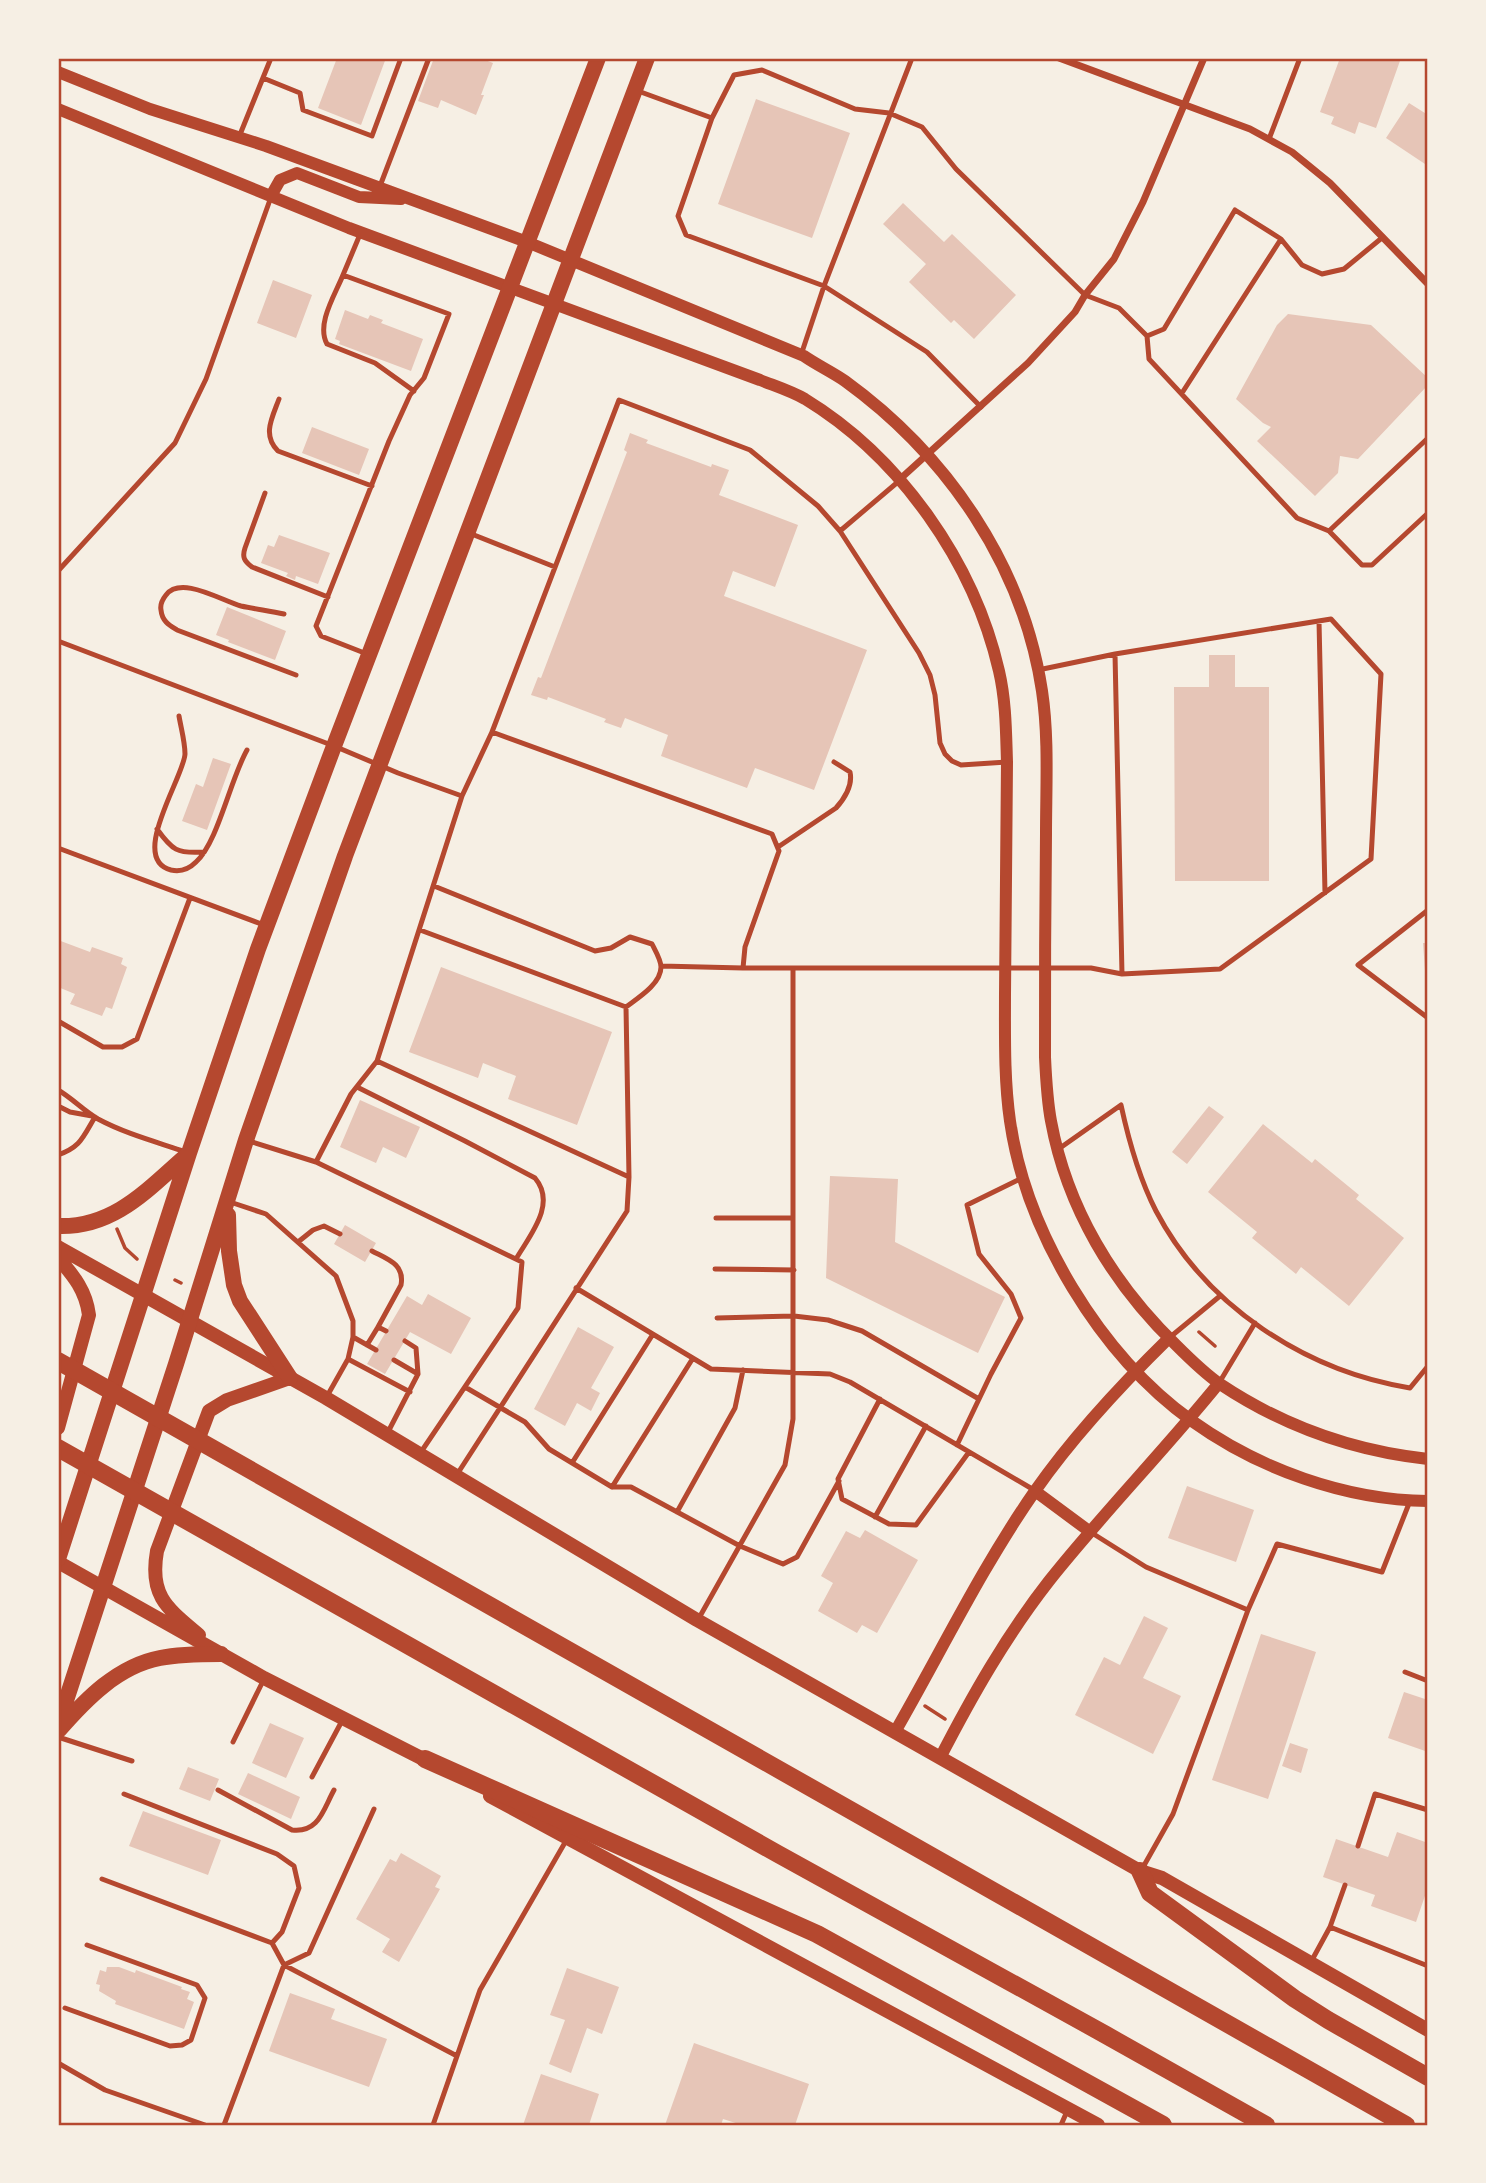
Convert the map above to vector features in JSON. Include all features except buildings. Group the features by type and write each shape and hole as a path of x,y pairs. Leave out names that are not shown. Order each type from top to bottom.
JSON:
{"highway":[{"path":"58,1561 189,1153 267,927 598,58"},
{"path":"58,1725 246,1140 345,856 647,58"},
{"path":"58,1226 78,1225 107,1218 132,1202 189,1153"},
{"path":"227,1201 229,1251 234,1285 240,1301 290,1378"},
{"path":"58,1361 1406,2125"},
{"path":"58,1448 778,1854 1266,2125"},
{"path":"58,1732 85,1700 134,1667 160,1658 221,1654"},
{"path":"425,1759 817,1934 1163,2125"},
{"path":"1140,1871 1150,1893 1295,1999 1428,2077"}],"main road":[{"path":"58,1247 326,1398 697,1620 1140,1871 1162,1878 1428,2031"},
{"path":"58,1258 82,1288 89,1315 58,1428"},
{"path":"221,1654 167,1608 160,1597 155,1567 158,1551 209,1411 227,1400 290,1378"},
{"path":"58,1561 264,1678 425,1759 567,1839 1098,2125"}],"street":[{"path":"1059,58 1250,129 1292,152 1330,183 1428,284"},
{"path":"899,480 1028,363 1076,312 1114,259 1143,202 1204,58"},
{"path":"58,72 150,109 239,137 377,192 415,200 527,242 801,355 844,381 928,454 965,500 1004,568 1038,670 1046,751 1047,1096 1058,1150 1083,1218 1106,1262 1140,1307 1200,1369 1219,1383 1271,1413 1324,1437 1374,1452 1428,1459"},
{"path":"58,109 361,232 802,397 866,444 899,480 943,539 982,618 999,671 1007,762 1007,1101 1024,1177 1042,1231 1064,1274 1100,1327 1136,1370 1190,1420 1215,1437 1274,1467 1332,1488 1368,1496 1428,1501"},
{"path":"271,196 280,180 297,173 359,197 377,192"},
{"path":"895,1732 991,1560 1035,1491 1073,1440 1169,1338"},
{"path":"940,1758 972,1697 1040,1593 1089,1531 1190,1420 1219,1383"},
{"path":"1035,1491 1089,1531"}],"lane":[{"path":"239,137 271,58"},
{"path":"263,78 300,93 303,110 372,136 401,58"},
{"path":"377,192 429,58"},
{"path":"801,355 824,286 912,58"},
{"path":"1269,139 1300,58"},
{"path":"981,407 927,352 824,286 686,235 678,216 712,118 734,75 762,70 855,109 889,113 922,127 956,169 1086,295 1119,308 1147,336 1149,359 1297,518 1329,531 1362,565 1371,565 1428,513"},
{"path":"635,90 712,118"},
{"path":"58,571 175,443 206,379 271,196"},
{"path":"1147,336 1164,330 1235,210 1281,239 1302,265 1322,274 1344,270 1383,237"},
{"path":"361,232 323,326 322,337 327,344 375,363 414,391"},
{"path":"1182,393 1281,239"},
{"path":"343,275 449,314 424,377 410,395 389,441 316,626 321,636 369,654"},
{"path":"279,400 268,427 271,444 278,451 372,486"},
{"path":"316,1162 357,1087 377,1061 462,796 492,732 619,400 750,450 818,506 840,531 919,653 930,675 940,743 945,754 961,765 1007,762"},
{"path":"1329,531 1428,438"},
{"path":"840,531 899,480"},
{"path":"265,493 245,548 245,562 251,567 328,597"},
{"path":"466,532 555,566"},
{"path":"284,614 238,605 187,587 173,588 161,603 161,613 167,624 177,630 296,676"},
{"path":"661,966 1091,968 1122,974 1220,970 1371,859 1381,674 1331,619 1115,654 1038,670"},
{"path":"1319,621 1325,893"},
{"path":"58,641 462,796"},
{"path":"1115,654 1122,974"},
{"path":"179,716 185,755 157,829 155,852 159,862 167,869 178,871 191,867 204,852 247,750"},
{"path":"492,732 772,834 779,851 745,947 743,968"},
{"path":"778,847 836,808 843,800 852,779 850,772 834,762"},
{"path":"157,829 169,846 178,851 204,852"},
{"path":"58,848 267,927"},
{"path":"433,886 594,951 611,948 630,937 652,944 661,966 657,978 643,994 626,1007"},
{"path":"58,1021 103,1047 122,1047 137,1039 190,898"},
{"path":"1428,910 1358,965 1428,1018"},
{"path":"420,930 626,1007"},
{"path":"697,1620 785,1465 793,1419 793,968"},
{"path":"456,1476 627,1211 629,1177 626,1007"},
{"path":"377,1061 629,1177"},
{"path":"357,1087 535,1178 542,1186 544,1205 516,1259"},
{"path":"58,1090 95,1117"},
{"path":"1058,1150 1121,1105 1134,1157 1157,1212 1187,1259 1220,1296 1255,1323 1301,1351 1350,1374 1410,1388 1428,1366"},
{"path":"58,1106 70,1112 95,1117 133,1134 189,1153"},
{"path":"58,1155 80,1144 95,1117"},
{"path":"246,1140 316,1162 522,1262 518,1308 420,1454"},
{"path":"957,1445 1021,1318 1011,1294 979,1254 967,1205 1024,1177"},
{"path":"227,1201 267,1214 337,1276 353,1321 353,1337 348,1359 326,1398"},
{"path":"716,1218 793,1217"},
{"path":"298,1242 313,1230 324,1226 340,1234"},
{"path":"368,1345 403,1278 396,1264 372,1251"},
{"path":"715,1269 794,1270"},
{"path":"576,1288 711,1369 830,1374 850,1382 1035,1491"},
{"path":"1169,1338 1220,1296"},
{"path":"717,1318 793,1317 828,1320 862,1331 979,1399"},
{"path":"1219,1383 1255,1323"},
{"path":"378,1327 386,1331"},
{"path":"572,1463 653,1334"},
{"path":"353,1337 376,1350"},
{"path":"387,1435 418,1374 416,1348 405,1341"},
{"path":"612,1487 693,1358"},
{"path":"348,1359 410,1392"},
{"path":"394,1360 418,1374"},
{"path":"677,1512 734,1408 743,1370"},
{"path":"465,1387 525,1422 549,1449 612,1487 631,1487 740,1546 783,1564 797,1557 880,1399"},
{"path":"876,1517 926,1426"},
{"path":"839,1481 842,1499 889,1524 916,1525 969,1452"},
{"path":"1140,1871 1178,1803 1248,1611 1277,1544 1382,1572 1410,1501"},
{"path":"1089,1531 1146,1567 1248,1611"},
{"path":"1405,1672 1428,1681"},
{"path":"233,1742 264,1678"},
{"path":"313,1777 343,1718"},
{"path":"58,1737 132,1761"},
{"path":"218,1790 292,1829 302,1830 316,1823 334,1790"},
{"path":"124,1794 277,1854 294,1866 299,1888 282,1931 272,1943"},
{"path":"1358,1846 1375,1794 1428,1810"},
{"path":"224,2125 284,1965 309,1953 374,1809"},
{"path":"433,2125 480,1990 567,1839"},
{"path":"102,1879 272,1943 284,1965 457,2056"},
{"path":"1311,1963 1330,1927 1345,1885"},
{"path":"1330,1927 1428,1966"},
{"path":"65,2008 170,2046 182,2045 191,2040 195,2029 205,1998 197,1985 87,1945"},
{"path":"59,2066 105,2090 205,2125"},
{"path":"1061,2125 1068,2108"}],"path":[{"path":"116,1227 125,1248 137,1259"},
{"path":"175,1280 181,1283"},
{"path":"1199,1332 1215,1346"},
{"path":"925,1705 947,1720"}]}
